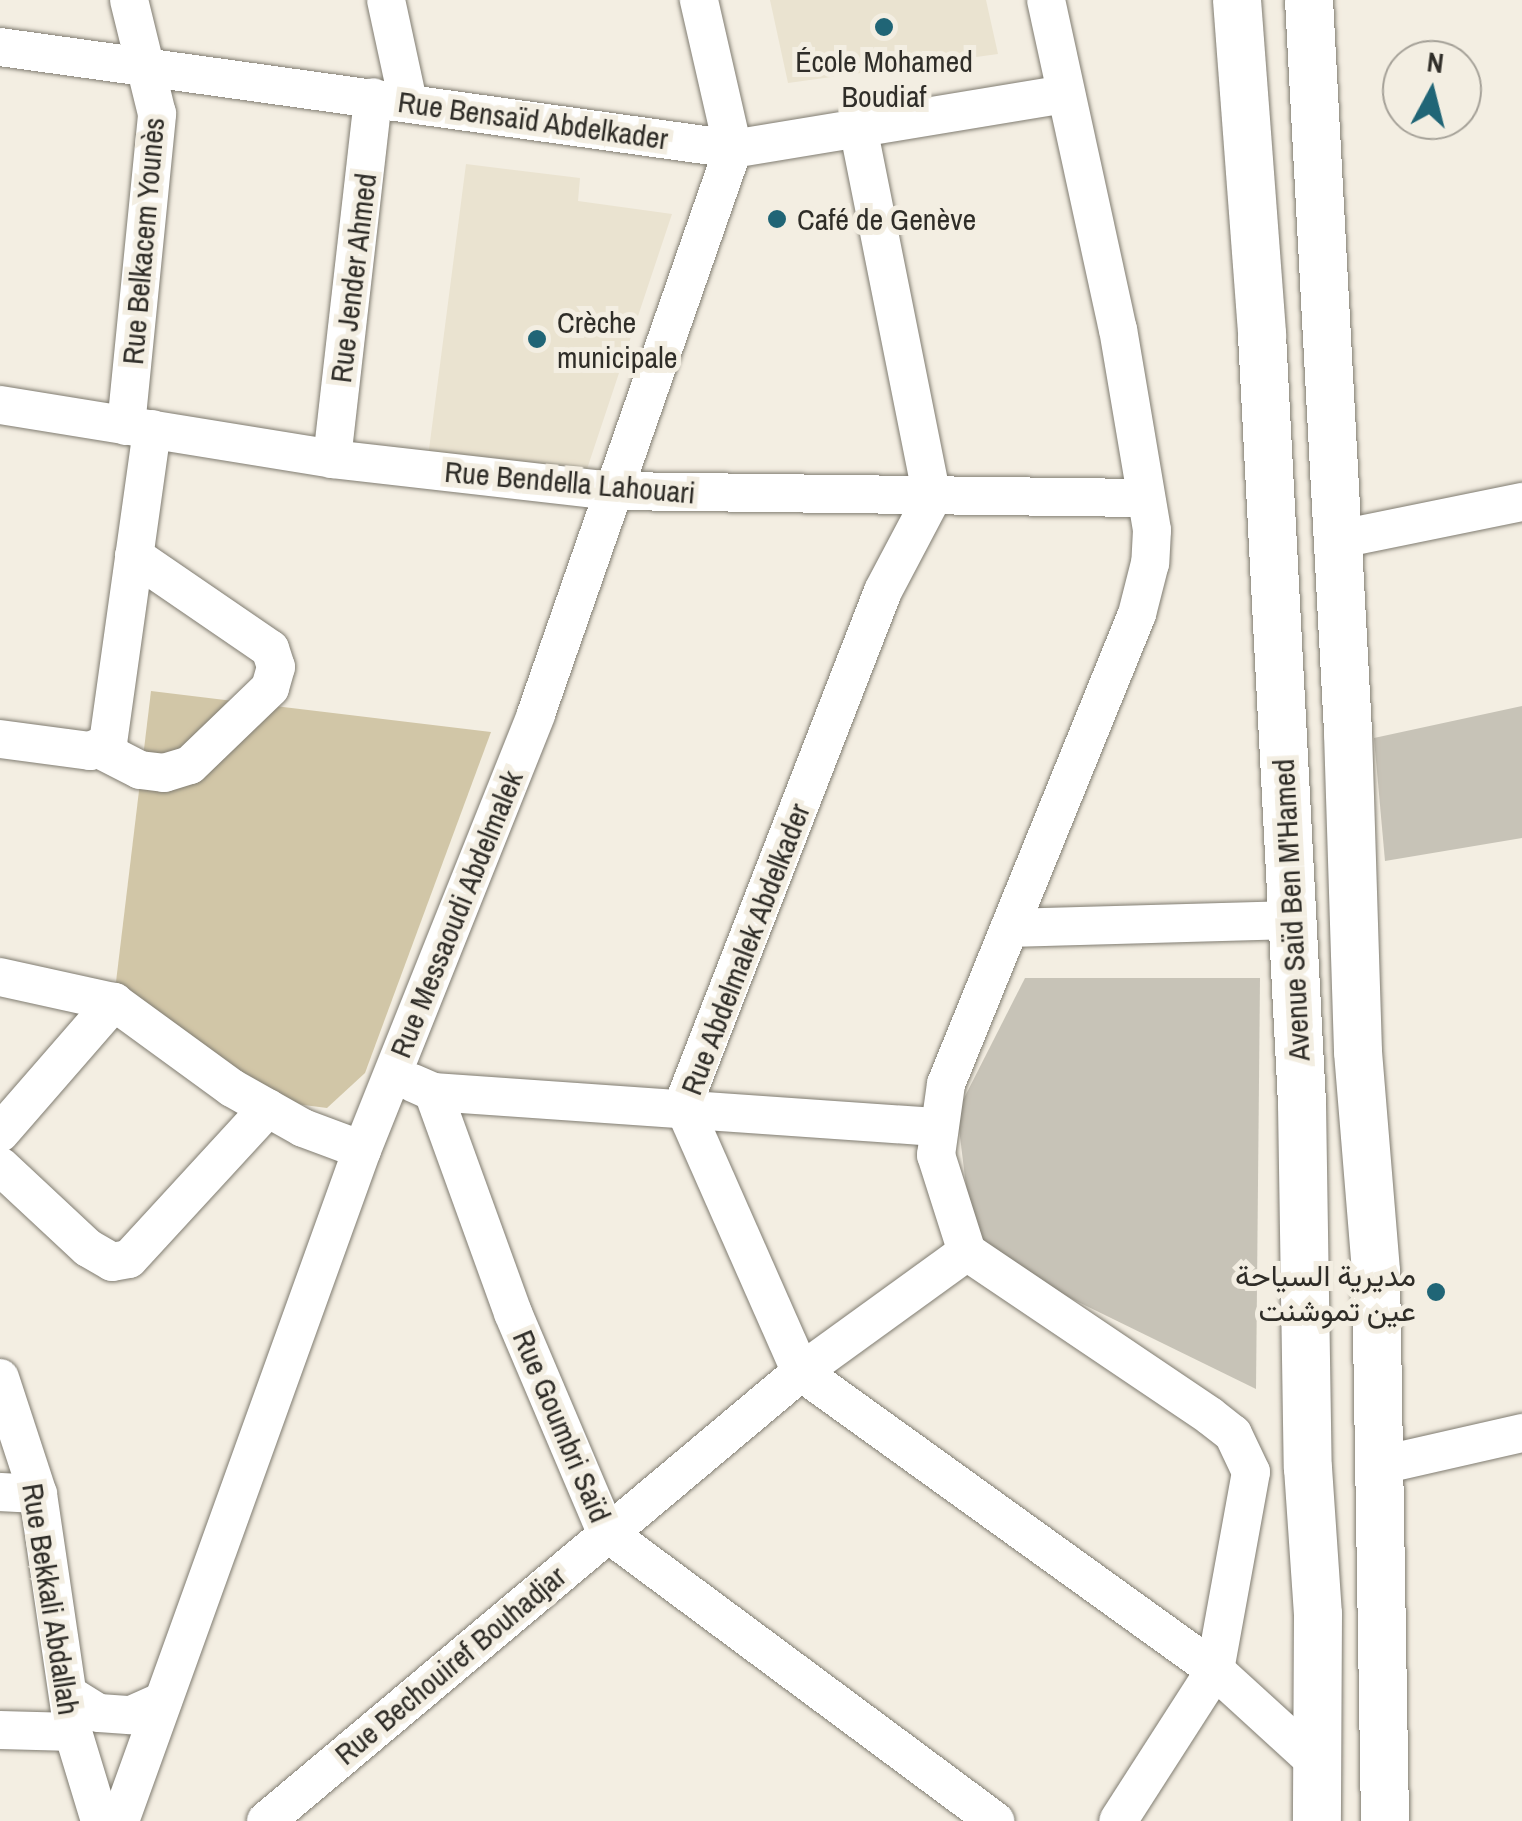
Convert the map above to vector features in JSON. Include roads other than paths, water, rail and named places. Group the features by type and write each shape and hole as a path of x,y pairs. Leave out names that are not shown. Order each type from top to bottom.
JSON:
{"main road":[{"name":"Avenue Saïd Ben M'Hamed","path":"1237,0 1292,920 1308,1468 1318,1614 1318,1821"},
{"name":"Avenue Saïd Ben M'Hamed","path":"1309,0 1358,1052 1376,1272 1385,1821"}],"street":[{"name":"Rue Belkacem Younès","path":"101,750 108,743 134,556 154,151 151,72 129,0"},
{"name":"Rue Jender Ahmed","path":"332,459 390,99 386,0"},
{"path":"699,0 733,150"},
{"path":"1046,0 1118,329 1145,498 1150,563 1137,614 946,1084 936,1127 946,1195 966,1252 1210,1416 1244,1448 1251,1472 1215,1670 1118,1821"},
{"name":"Rue Bensaïd Abdelkader","path":"0,47 151,72 390,99 733,150 1064,94"},
{"path":"858,127 932,498"},
{"name":"Rue Messaoudi Abdelmalek","path":"120,1821 362,1150 536,714 733,150"},
{"name":"Rue Bendella Lahouari","path":"0,405 332,459 614,491 1145,498"},
{"name":"Rue Abdelmalek Abdelkader","path":"801,1372 683,1105 884,591 932,498"},
{"path":"1335,540 1522,502"},
{"path":"0,739 101,750 140,770 164,773 190,765 270,688 276,667 270,649 134,556"},
{"path":"1010,928 1292,920"},
{"path":"0,977 114,1002 268,1108 362,1150"},
{"path":"0,1133 114,1002"},
{"path":"392,1074 434,1092 683,1105 936,1127"},
{"name":"Rue Goumbri Saïd","path":"434,1092 513,1313 606,1532 995,1821"},
{"path":"0,1166 88,1248 112,1262 129,1259 268,1108"},
{"name":"Rue Bechouiref Bouhadjar","path":"266,1821 801,1372 966,1252"},
{"path":"801,1372 1215,1670 1317,1763"},
{"name":"Rue Bekkali Abdallah","path":"0,1378 38,1494 73,1732 100,1821"},
{"path":"1377,1466 1522,1433"},
{"path":"1251,1472 1308,1468"},
{"path":"0,1492 38,1494"},
{"path":"68,1694 99,1713 130,1715 163,1701"},
{"path":"0,1730 73,1732"}],"place":[{"name":"École Mohamed Boudiaf","path":"884,27"},
{"name":"Café de Genève","path":"777,219"},
{"name":"Crèche municipale","path":"537,339"},
{"name":"مديرية السياحة عين تموشنت","path":"1436,1292"}]}
